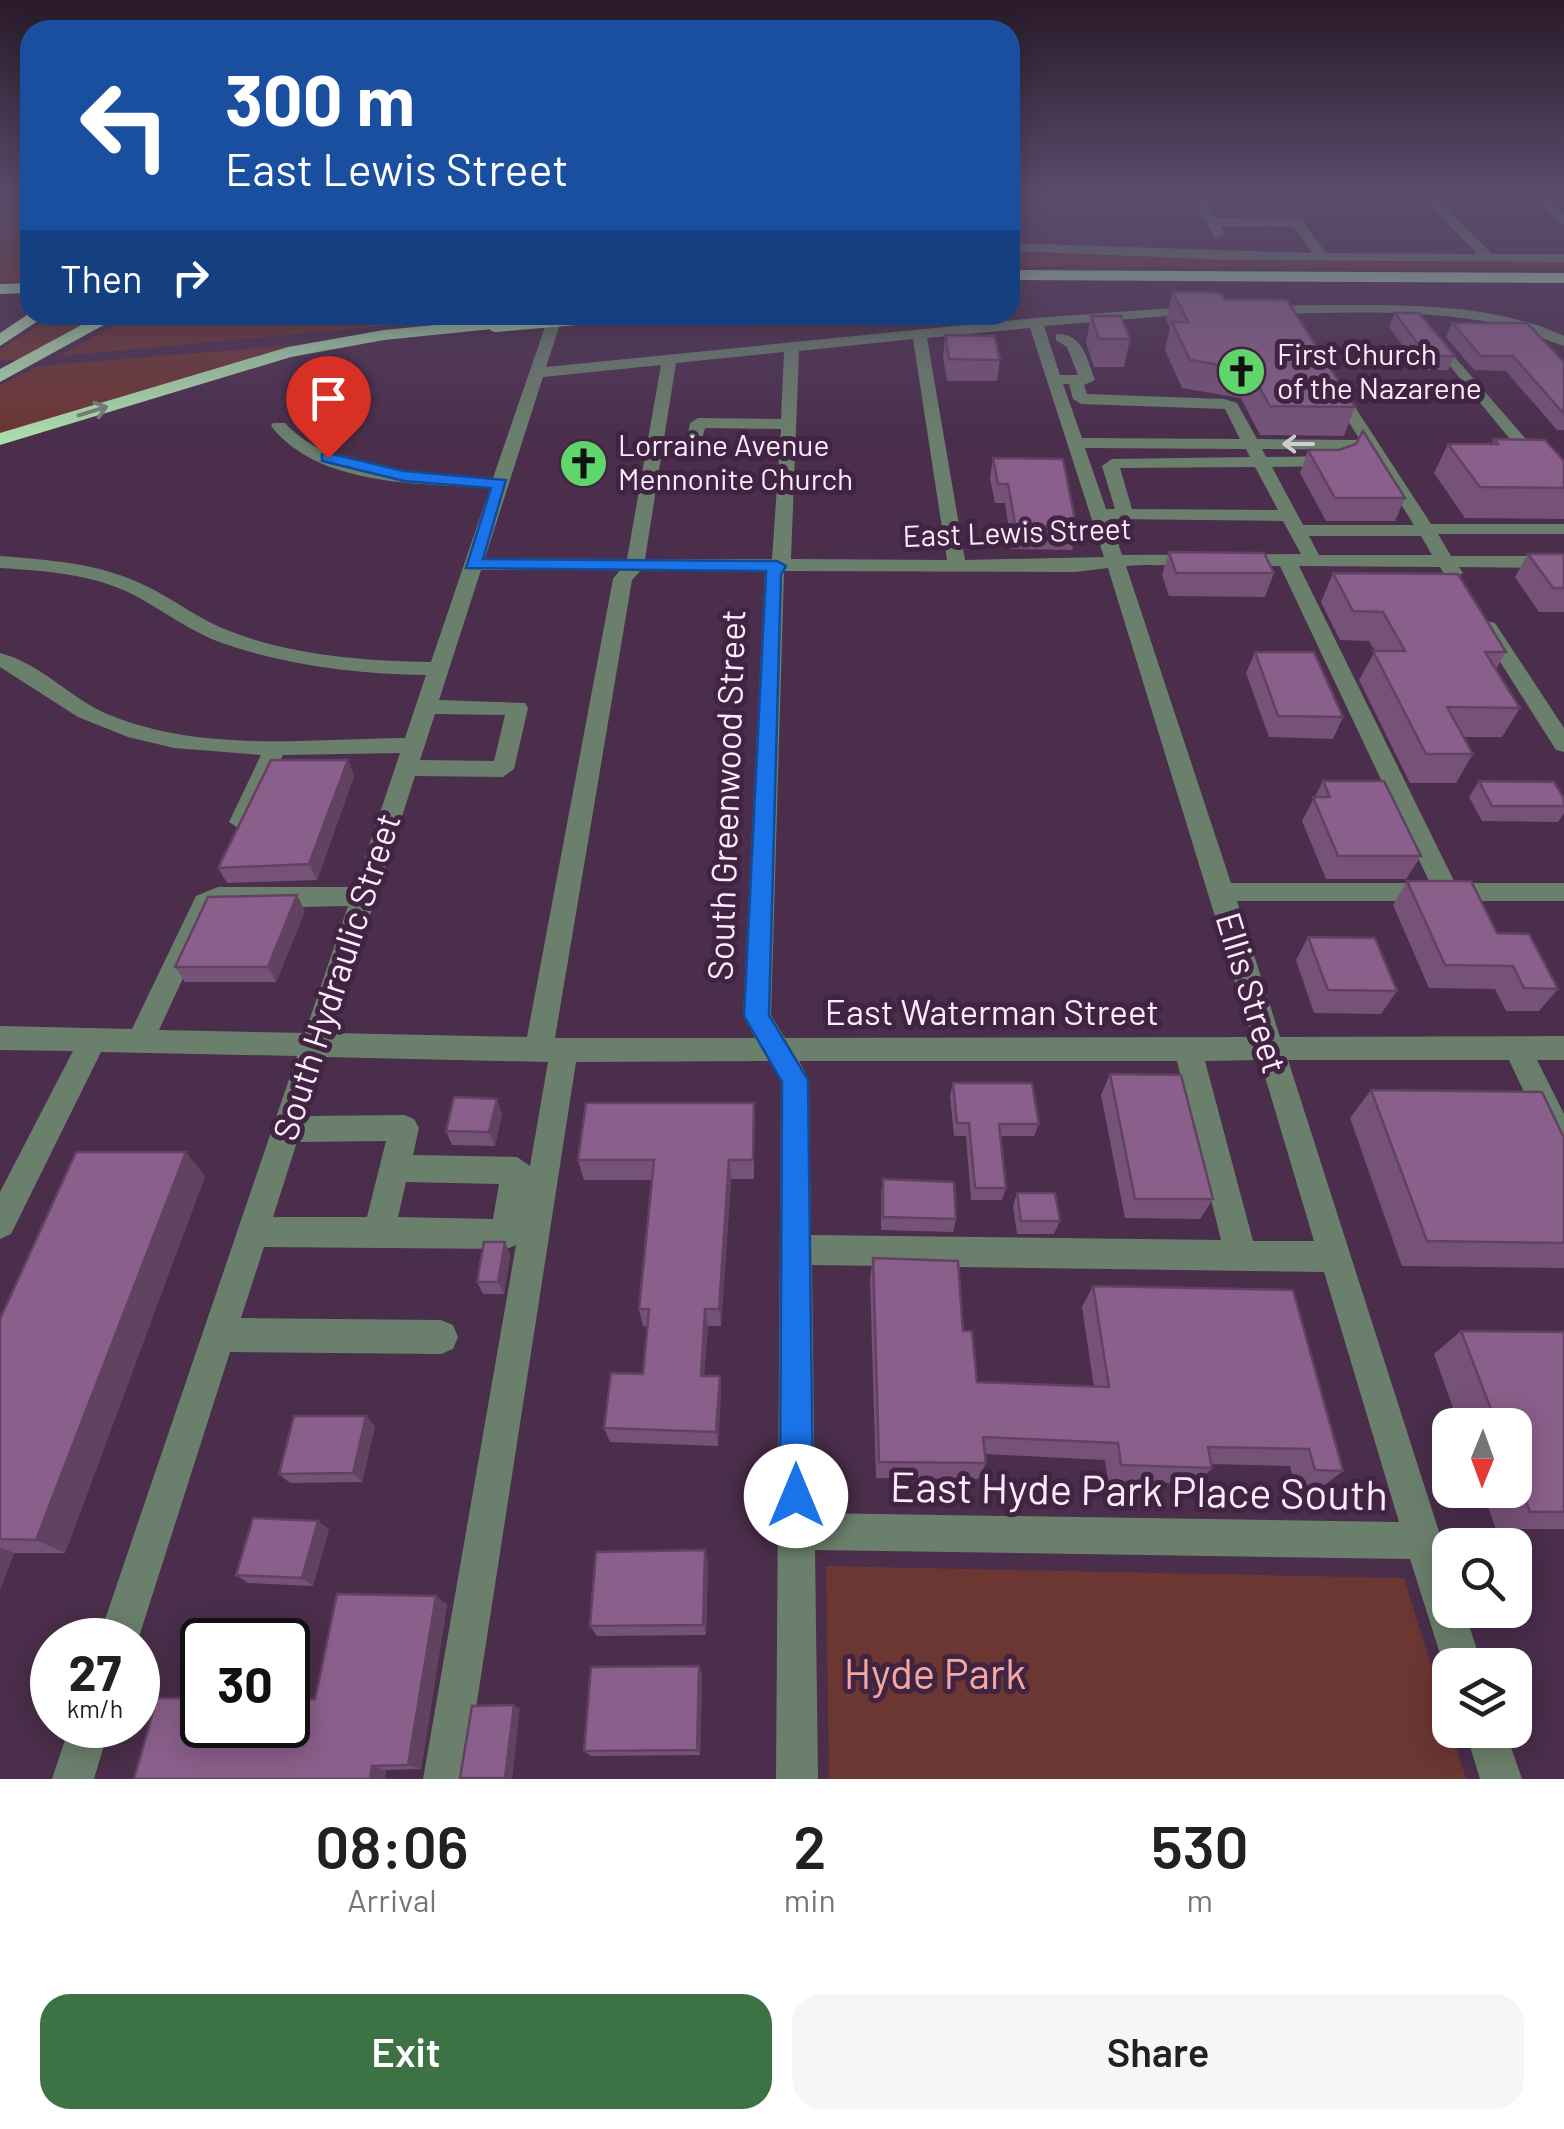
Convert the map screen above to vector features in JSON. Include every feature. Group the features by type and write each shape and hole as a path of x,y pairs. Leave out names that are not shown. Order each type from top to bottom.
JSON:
{"highway":[{"path":"1020,293 1564,296"},
{"path":"0,341 23,325"},
{"path":"0,376 94,325"},
{"path":"0,439 288,352 384,335 486,325"}],"street":[{"path":"1045,332 1131,313 1210,310"},
{"path":"1248,310 1412,312 1498,320 1558,338"},
{"path":"1286,310 1300,333"},
{"path":"1412,312 1564,494"},
{"path":"537,373 919,334 1138,326 1131,313"},
{"name":"South Hydraulic Street","path":"125,1618 553,325"},
{"name":"Ellis Street","path":"1045,332 1112,514 1115,562 1456,1648"},
{"path":"919,334 957,566"},
{"name":"South Greenwood Street","path":"792,347 784,555 772,575 757,1016 795,1080 797,1779"},
{"path":"444,1779 622,580 635,565 669,360"},
{"path":"1321,365 1564,745"},
{"path":"1064,380 1080,400 1082,433 1253,444 1372,445"},
{"path":"1080,400 1218,402 1231,406 1312,560"},
{"path":"698,424 789,424"},
{"path":"279,426 296,445 364,469 500,484"},
{"path":"1343,445 1340,459 1330,464 1118,462 1111,466 1112,514 1426,530 1564,529"},
{"path":"1287,560 1447,892"},
{"path":"0,562 63,567 104,576 141,591 211,631 285,654 350,665 439,668"},
{"name":"East Lewis Street","path":"472,564 1564,562"},
{"path":"0,659 100,720 134,731 180,740 410,756 503,769 517,708 426,707"},
{"path":"232,841 277,745"},
{"path":"1220,892 1564,892"},
{"path":"139,1042 204,902 218,897 364,896"},
{"name":"East Waterman Street","path":"0,1038 552,1050 1564,1048"},
{"path":"0,1224 92,1042"},
{"path":"1517,1048 1560,1129"},
{"path":"1188,1050 1241,1256"},
{"path":"287,1128 404,1128 379,1232"},
{"path":"252,1232 506,1234 518,1171 394,1168"},
{"path":"796,1250 1332,1257"},
{"path":"219,1335 442,1337"},
{"name":"East Hyde Park Place South","path":"796,1531 1420,1541"},
{"path":"72,1779 82,1748"},
{"path":"1490,1748 1501,1779"}],"green space":[{"path":"0,277 20,277 20,282 0,282"},
{"path":"39,325 83,325 22,359 0,361 0,350"},
{"path":"115,325 395,325 59,356"},
{"path":"296,345 0,435 0,385 40,366"},
{"name":"Hyde Park","path":"826,1566 1404,1578 1432,1669 1432,1748 1456,1748 1466,1779 829,1779"}],"building":[{"path":"1173,292 1208,292 1222,294 1225,299 1287,300 1355,407 1270,406 1250,370 1190,360 1172,322 1188,322"},
{"path":"1395,313 1419,313 1455,356 1427,356"},
{"path":"1091,316 1121,316 1130,339 1099,339"},
{"path":"1452,323 1527,323 1564,362 1564,414 1513,356 1481,356"},
{"path":"945,335 995,336 1000,360 949,359"},
{"path":"1363,431 1405,498 1335,498 1308,450 1339,450 1356,444"},
{"path":"1494,439 1545,440 1564,461 1564,488 1480,487 1448,444 1498,444"},
{"path":"993,458 1063,459 1077,530 1016,529 1008,484 998,484"},
{"path":"1169,552 1264,553 1274,573 1176,573"},
{"path":"1528,554 1564,554 1564,588 1553,588"},
{"path":"1333,573 1458,574 1506,652 1485,652 1520,708 1447,707 1473,754 1426,754 1373,651 1405,651 1383,612 1353,611"},
{"path":"1255,652 1314,652 1343,717 1278,716"},
{"path":"271,760 348,760 309,864 218,868"},
{"path":"1323,781 1384,781 1421,856 1338,856 1313,797 1330,797"},
{"path":"1479,781 1554,782 1564,798 1564,806 1492,806"},
{"path":"1407,881 1471,881 1497,933 1529,934 1558,989 1524,988 1513,966 1445,965"},
{"path":"297,895 268,967 175,967 208,897"},
{"path":"1308,937 1375,938 1397,991 1328,990"},
{"path":"1110,1074 1181,1075 1213,1199 1135,1199"},
{"path":"953,1083 1032,1083 1039,1124 999,1124 1006,1188 975,1188 969,1123 957,1123"},
{"path":"1371,1090 1542,1092 1564,1138 1564,1243 1427,1241"},
{"path":"454,1097 497,1099 489,1132 446,1131"},
{"path":"586,1103 754,1103 753,1160 729,1160 719,1309 705,1309 701,1376 720,1376 716,1432 604,1428 611,1373 643,1374 649,1309 639,1309 654,1160 578,1160"},
{"path":"76,1152 186,1152 36,1540 0,1539 0,1319"},
{"path":"883,1179 954,1182 956,1219 883,1217"},
{"path":"1017,1193 1055,1193 1060,1221 1021,1221"},
{"path":"484,1242 505,1242 498,1282 477,1282"},
{"path":"873,1258 958,1261 963,1331 972,1331 977,1382 1109,1387 1093,1286 1293,1290 1343,1471 1315,1470 1309,1449 1208,1447 1212,1468 1121,1465 1118,1443 983,1437 986,1463 879,1462"},
{"path":"1461,1331 1564,1332 1564,1512 1530,1512 1528,1508 1532,1508 1532,1408 1490,1408"},
{"path":"294,1416 366,1416 353,1473 279,1474"},
{"path":"253,1518 318,1521 302,1578 236,1575"},
{"path":"705,1550 703,1625 590,1626 596,1552"},
{"path":"337,1594 436,1596 408,1765 372,1766 370,1779 134,1779 143,1748 160,1748 160,1698 180,1698 180,1748 310,1748 310,1699 315,1699"},
{"path":"699,1666 697,1750 584,1751 591,1667"},
{"path":"514,1705 505,1778 460,1778 472,1706"}],"place":[{"name":"First Church of the Nazarene","path":"1242,372"},
{"name":"Lorraine Avenue Mennonite Church","path":"583,463"}],"route":[{"path":"328,458 404,476 500,484 472,564 777,566 772,575 757,1016 795,1080 796,1496"}]}
